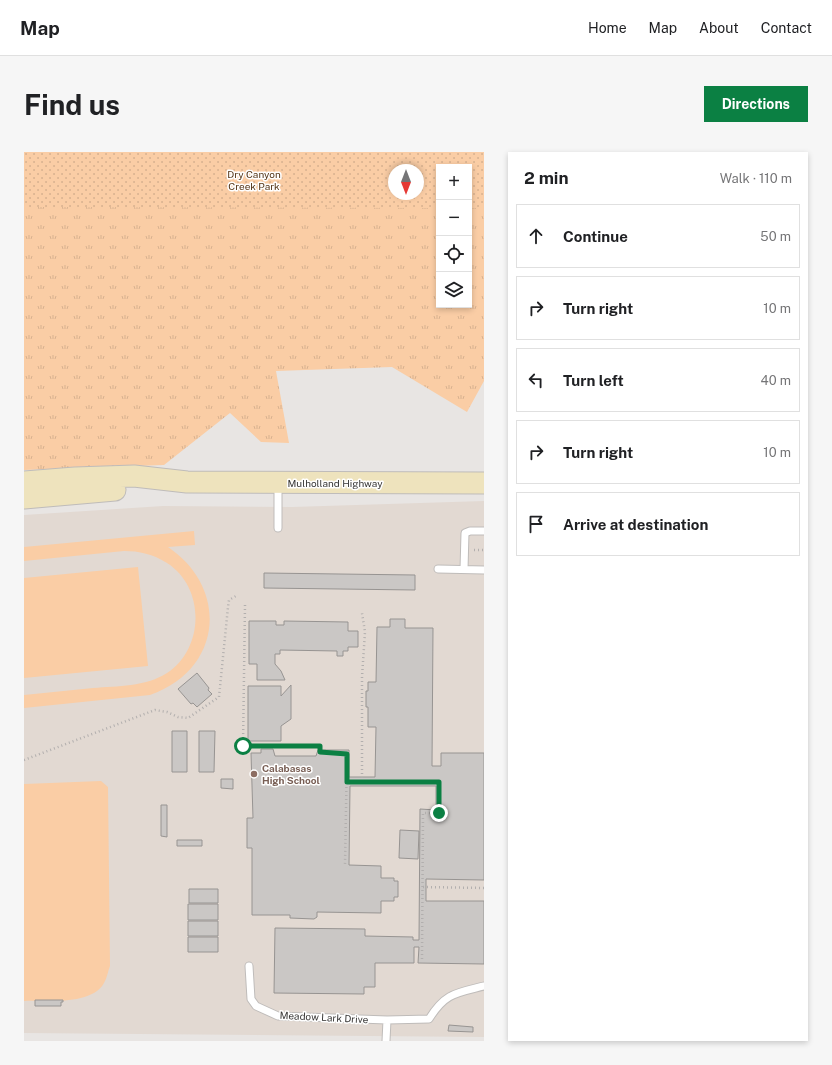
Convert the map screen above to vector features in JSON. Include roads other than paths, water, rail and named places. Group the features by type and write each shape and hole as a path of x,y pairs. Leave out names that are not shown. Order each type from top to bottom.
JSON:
{"main road":[{"name":"Mulholland Highway","path":"24,482 74,478 134,476 187,482 484,483"},
{"name":"Mulholland Highway","path":"24,498 137,489 187,482"}],"lane":[{"path":"278,483 278,528"},
{"path":"464,569 465,533 467,531 484,531"},
{"path":"438,568 484,570"},
{"name":"Meadow Lark Drive","path":"249,966 250,999 256,1006 278,1016 429,1020 438,1005 447,998 457,992 484,986"},
{"path":"386,1041 387,1020"}],"place":[{"name":"Calabasas High School","path":"254,774"}],"park label":[{"name":"Dry Canyon Creek Park","path":"254,180"}]}
